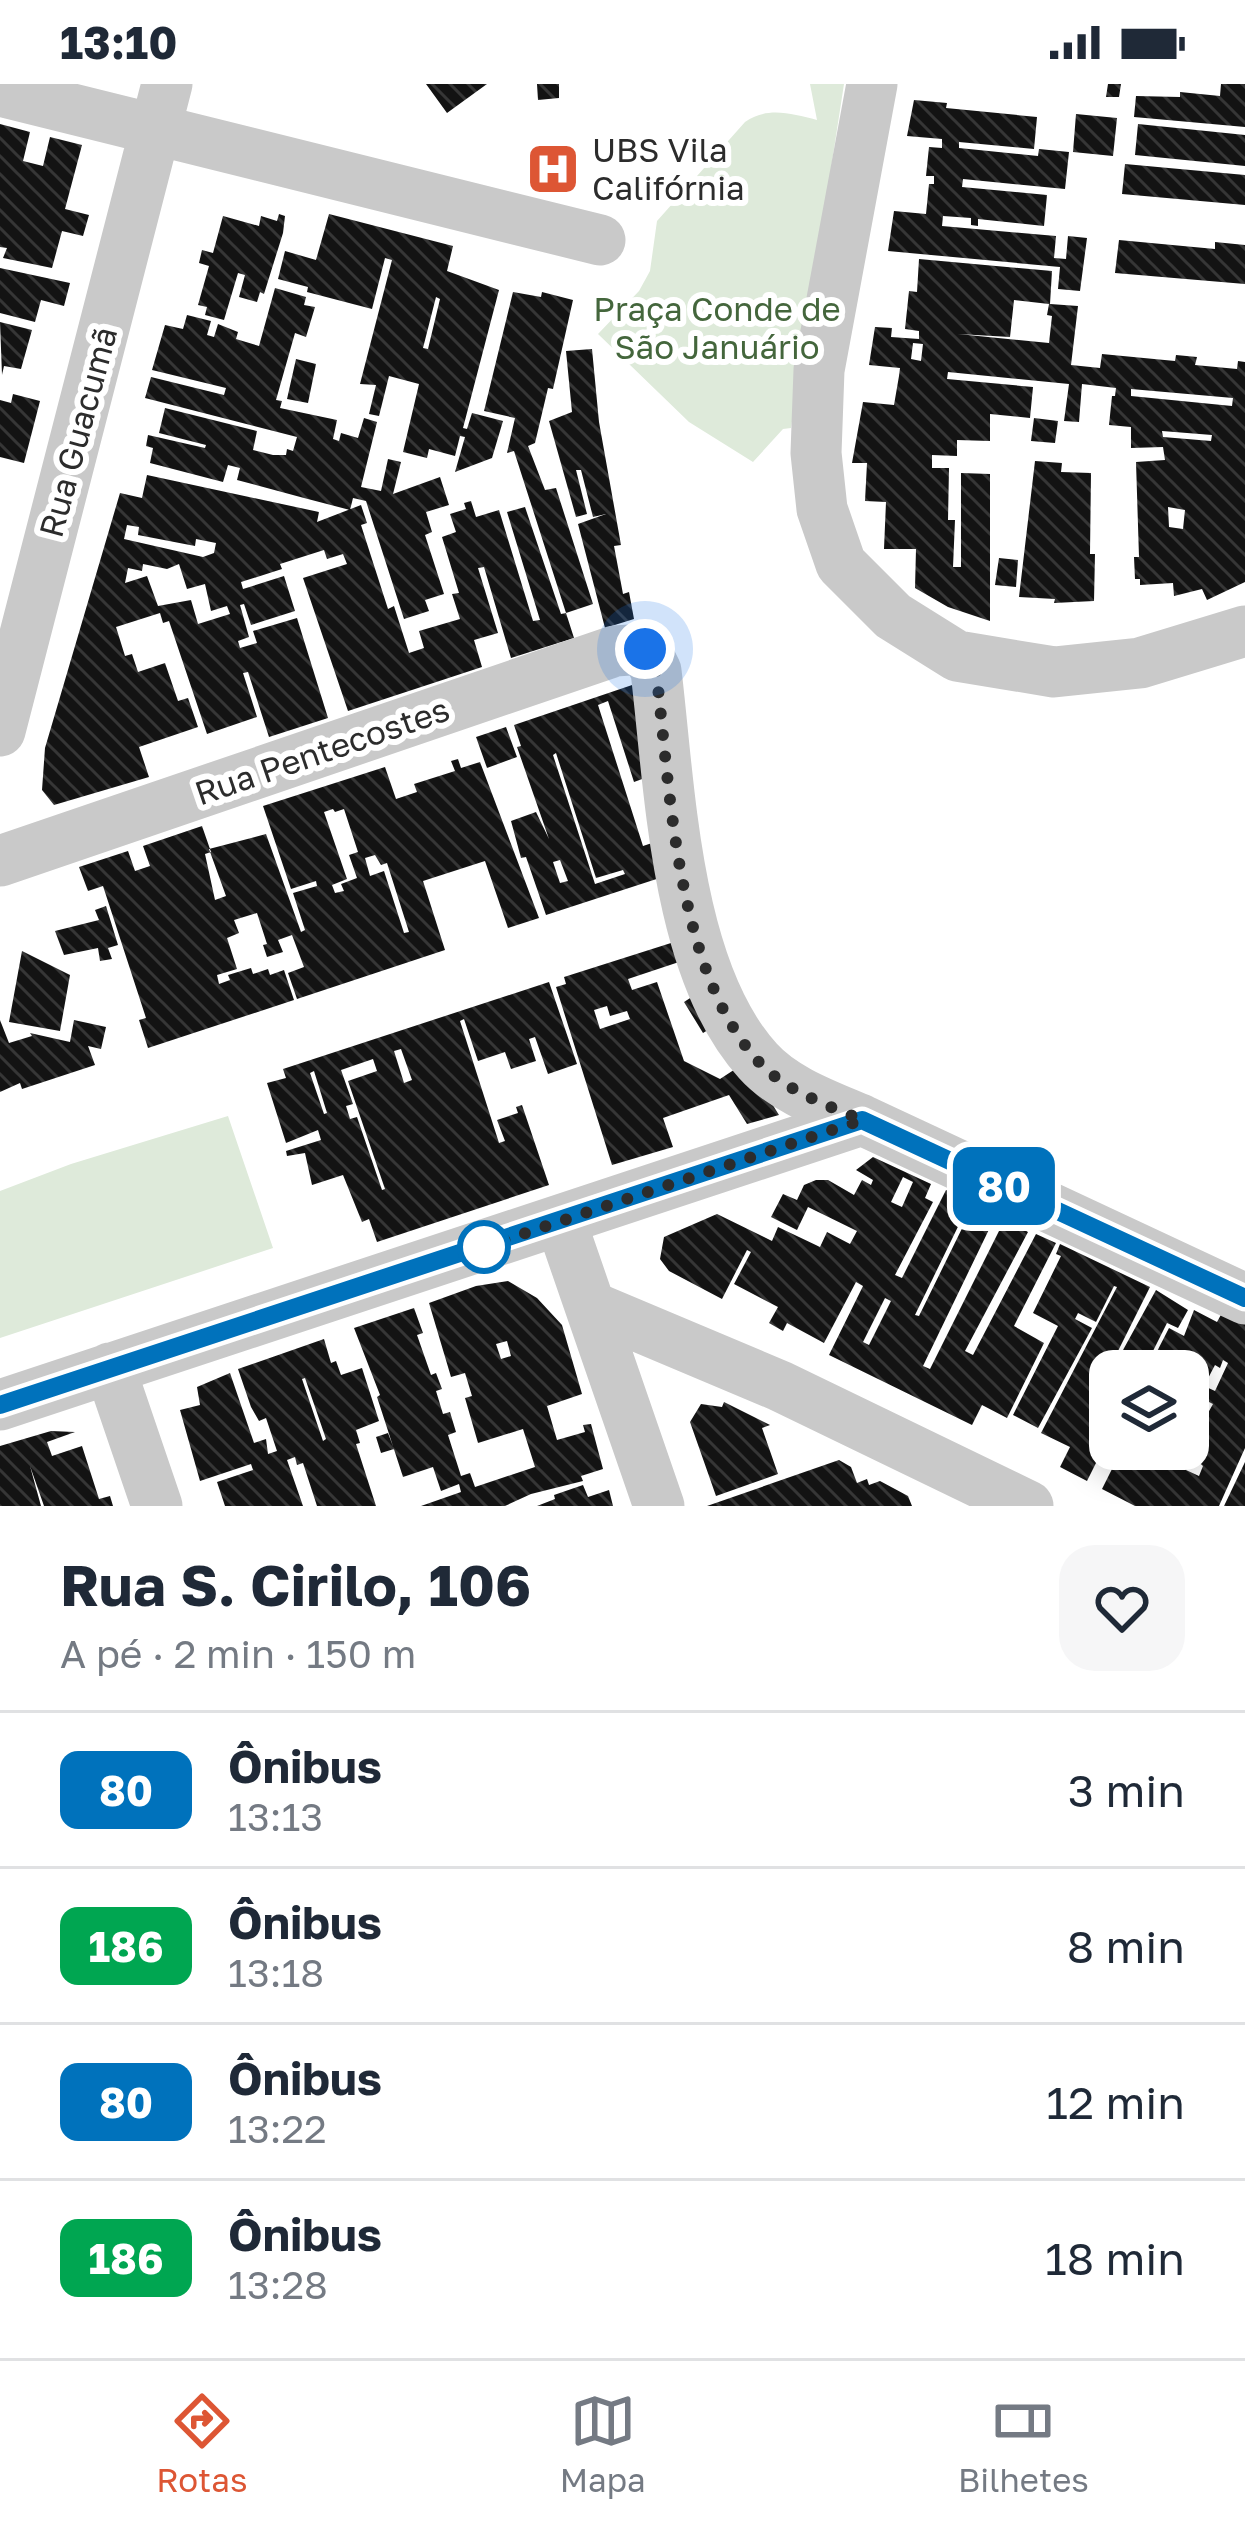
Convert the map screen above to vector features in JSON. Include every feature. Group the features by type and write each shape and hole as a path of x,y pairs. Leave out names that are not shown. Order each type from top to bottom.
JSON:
{"street":[{"path":"872,84 819,370 816,453 821,509 841,564 893,616 957,656 1054,672 1140,663 1245,631"},
{"path":"0,91 160,108 600,240"},
{"name":"Rua Guacumã","path":"0,731 160,108"},
{"name":"Rua Pentecostes","path":"0,861 615,651 645,649 656,670 689,922 706,968 758,1062 808,1098 862,1120"},
{"path":"0,1405 862,1120 1245,1298"},
{"path":"561,1222 659,1506"},
{"path":"590,1306 780,1386 1028,1506"},
{"path":"110,1368 157,1506"}],"green space":[{"name":"Praça Conde de São Januário","path":"810,84 844,84 791,428 783,429 753,462 689,422 598,334 639,291 650,271 657,221 745,122 771,113 817,120"},
{"path":"228,1116 273,1248 0,1338 0,1191"}],"building":[{"path":"426,84 487,84 447,113"},
{"path":"537,84 559,84 559,98 538,100"},
{"path":"1108,84 1121,84 1119,97 1106,97"},
{"path":"1221,84 1245,84 1245,127 1134,117 1136,96 1180,97 1180,92 1220,96"},
{"path":"914,100 1037,117 1034,149 959,142 959,148 1038,156 1039,149 1069,152 1065,189 963,179 962,187 1047,195 1044,226 978,219 978,226 971,225 971,218 943,216 942,226 1056,236 1054,258 1066,259 1068,236 1087,238 1080,291 1058,289 1060,267 888,251 894,211 926,214 929,184 934,184 934,176 926,176 929,147 942,148 942,139 907,136"},
{"path":"1076,114 1117,118 1113,156 1073,152"},
{"path":"0,124 30,132 23,161 43,166 50,137 82,145 65,209 89,215 83,236 62,231 52,268 3,258 7,248 0,247"},
{"path":"1138,124 1245,135 1245,166 1135,155"},
{"path":"1125,164 1245,175 1245,205 1122,194"},
{"path":"279,214 285,216 283,233 264,294 260,292 257,302 239,297 245,275 238,273 224,320 205,315 207,307 198,305 209,266 199,263 202,250 213,253 223,216 259,226 261,216 277,221"},
{"path":"329,214 453,246 447,271 499,290 463,428 467,429 472,413 503,421 492,458 455,472 465,437 460,436 455,456 429,449 427,458 403,452 419,384 389,376 379,416 369,414 376,385 360,384 392,260 385,258 372,309 278,279 285,251 316,260","holes":["436,297 440,299 428,349 423,348"]},
{"path":"1119,240 1215,249 1215,242 1245,245 1245,284 1115,273"},
{"path":"919,259 1052,271 1050,304 1078,306 1071,365 1100,368 1102,354 1175,361 1176,355 1197,357 1195,365 1237,369 1238,361 1245,362 1245,582 1207,600 1202,589 1174,596 1173,583 1140,585 1140,579 1135,579 1134,557 1139,557 1136,462 1165,460 1163,447 1131,448 1131,427 1109,425 1116,388 1082,384 1079,422 1064,421 1069,384 948,372 947,379 1033,387 1030,418 990,414 990,441 957,440 957,456 932,455 932,468 949,468 948,520 955,520 953,567 961,567 961,473 990,474 990,621 948,607 915,588 916,549 884,549 886,502 865,501 867,463 852,463 863,402 894,405 899,376 900,368 869,365 875,327 892,328 891,337 919,339 919,331 905,329 909,291 917,292","holes":["1014,300 1049,304 1049,343 958,334 1010,337","913,343 923,344 921,361 911,359","1131,389 1233,398 1232,406 1131,396","1162,431 1212,435 1211,441 1163,437","1168,507 1185,510 1183,529 1169,527"]},
{"path":"0,268 70,283 64,306 41,300 35,322 0,313"},
{"path":"275,288 306,297 304,305 315,307 306,337 295,333 276,400 282,401 280,408 337,420 333,439 339,441 341,433 358,438 364,418 377,422 361,487 381,491 388,459 401,462 393,494 440,477 449,505 426,512 432,532 425,535 444,594 425,600 429,611 404,619 366,501 353,498 350,510 237,480 240,468 228,465 223,482 150,463 153,448 146,446 148,435 206,445 159,433 165,408 257,431 253,450 273,455 293,451 297,437 145,398 151,377 224,395 226,388 152,370 165,325 183,329 187,315 211,321 207,335 214,337 218,324 238,332 236,339 259,346"},
{"path":"513,292 541,297 542,292 573,300 553,389 548,388 535,443 528,446 545,490 556,488 593,604 566,613 514,451 507,453 515,418 484,411"},
{"path":"0,322 32,330 21,369 4,366 2,375"},
{"path":"592,349 599,422 621,545 614,546 623,594 629,592 634,619 605,628 578,524 606,514 593,517 581,470 576,470 587,514 576,517 549,421 572,412 566,351"},
{"path":"296,359 316,364 308,403 287,399"},
{"path":"13,394 40,401 24,463 0,457 0,400 11,403"},
{"path":"1034,418 1058,421 1055,443 1031,441"},
{"path":"1035,461 1062,463 1061,472 1091,473 1094,601 1054,603 1055,599 1019,597"},
{"path":"147,475 319,512 317,522 361,505 367,523 361,525 388,609 394,606 409,653 424,648 419,631 460,619 452,594 459,593 442,537 456,532 450,514 466,509 464,503 471,501 476,517 499,510 533,621 540,620 507,512 525,507 561,614 566,613 574,638 511,658 484,567 478,568 498,633 474,640 482,667 348,711 303,578 347,564 343,554 327,559 324,550 280,564 282,569 241,582 243,589 284,576 295,611 251,625 244,604 240,605 249,637 238,641 240,648 257,643 253,631 297,618 328,718 269,737 248,672 243,673 257,717 207,734 169,621 163,623 160,613 116,627 125,656 132,654 138,672 165,663 178,701 188,698 198,727 139,747 149,777 54,805 42,790 45,748 120,493 142,498","holes":["127,525 139,527 138,535 195,546 196,539 216,543 214,553 203,557 124,539","143,564 167,569 179,564 187,589 205,584 211,611 227,606 230,614 198,624 191,600 158,606 147,576 125,583 128,568 142,571"]},
{"path":"999,558 1018,560 1016,587 995,585"},
{"path":"638,683 656,774 634,782 608,701 598,705 643,846 652,843 675,873 546,915 511,821 536,812 549,839 514,725","holes":["556,753 596,878 623,870 625,874 595,884","560,860 568,881 560,883 553,862"]},
{"path":"506,727 517,757 487,768 476,737"},
{"path":"458,759 461,768 480,762 539,918 508,928 485,861 423,881 445,950 297,999 288,973 304,967 292,935 278,940 283,952 267,957 257,913 234,920 239,933 227,938 237,969 217,975 219,984 230,980 228,975 251,968 253,974 284,970 294,1000 148,1048 139,1020 146,1018 103,886 88,891 79,867 128,851 135,871 150,866 143,846 202,826 210,849 266,834 301,932 305,930 293,893 317,886 316,881 291,889 263,806 385,767 396,799 417,792 414,784 455,771 451,761","holes":["344,809 358,852 349,855 357,878 341,884 344,891 335,893 332,885 347,879 324,812","210,852 226,896 215,900 205,854","375,855 381,865 387,863 409,932 404,933 384,871 370,876 365,858"]},
{"path":"106,906 118,945 108,948 112,959 100,961 98,948 64,955 55,931 99,920 95,910"},
{"path":"671,943 682,961 628,979 632,990 657,982 684,1061 720,1079 746,1062 779,1115 747,1124 729,1095 663,1118 673,1147 612,1165 556,987 566,984 564,977","holes":["607,1006 610,1016 627,1011 630,1019 600,1029 594,1010"]},
{"path":"22,951 70,975 60,1031 9,1022"},
{"path":"549,982 577,1064 548,1074 535,1037 529,1039 536,1061 511,1069 505,1052 478,1061 464,1019 460,1021 499,1143 505,1141 497,1120 518,1113 516,1107 522,1105 549,1185 377,1242 369,1219 362,1222 343,1175 312,1185 305,1153 287,1156 286,1151 321,1140 318,1130 286,1143 267,1083 286,1078 283,1069","holes":["401,1049 412,1080 404,1083 394,1051","373,1059 377,1071 348,1081 385,1189 357,1117 350,1119 346,1106 353,1104 341,1070","314,1071 327,1113 324,1114 310,1073"]},
{"path":"701,991 721,1022 703,1033 684,1002"},
{"path":"0,1020 9,1043 32,1036 30,1033 70,1042 74,1020 106,1027 101,1049 88,1046 95,1065 0,1092"},
{"path":"873,1157 931,1184 925,1198 933,1202 895,1275 902,1278 946,1190 970,1202 915,1315 919,1316 974,1204 996,1215 923,1366 930,1369 1005,1219 1028,1232 965,1351 973,1355 1036,1234 1056,1243 1014,1326 1044,1343 1007,1418 982,1405 972,1425 829,1355 863,1286 856,1282 824,1343 787,1323 783,1331 769,1323 778,1307 734,1284 751,1252 747,1250 722,1299 669,1271 660,1259 664,1237 717,1214 772,1241 778,1227 820,1247 827,1232 850,1244 857,1231 808,1207 797,1230 771,1217 783,1194 797,1200 804,1185 816,1180 828,1180 854,1195 862,1180 871,1185 873,1180 856,1170","holes":["903,1177 913,1182 902,1207 891,1202","885,1298 891,1301 869,1345 863,1342"]},
{"path":"1060,1244 1150,1287 1118,1350 1089,1350 1092,1470 1087,1481 1060,1467 1070,1447 1041,1433 1117,1287 1096,1322 1078,1313 1075,1319 1092,1328 1038,1428 1013,1415 1058,1326 1033,1313 1061,1256 1056,1254"},
{"path":"508,1281 537,1298 562,1325 582,1394 547,1406 557,1440 585,1432 583,1425 591,1424 603,1469 581,1476 583,1481 505,1506 421,1506 461,1492 459,1484 441,1491 433,1467 403,1477 380,1395 354,1328 414,1308 423,1333 417,1335 431,1375 436,1373 442,1389 436,1391 443,1414 450,1412 456,1432 448,1435 461,1476 470,1473 475,1487 535,1467 523,1429 478,1443 465,1398 472,1396 465,1373 451,1377 429,1303 476,1286","holes":["507,1341 511,1356 501,1359 496,1344"]},
{"path":"1156,1290 1188,1310 1178,1328 1167,1323 1154,1350 1123,1350"},
{"path":"1194,1310 1217,1322 1223,1311 1245,1323 1245,1448 1219,1506 1135,1506 1102,1489 1112,1470 1186,1470 1199,1476 1201,1470 1209,1470 1213,1404 1209,1388 1215,1391 1228,1363 1223,1360 1220,1368 1215,1365 1209,1376 1209,1350 1158,1350 1169,1328 1184,1336"},
{"path":"324,1339 331,1363 336,1361 341,1375 362,1368 379,1421 356,1430 360,1443 356,1444 376,1506 317,1506 303,1463 297,1465 295,1457 287,1460 303,1506 225,1506 217,1482 253,1470 251,1464 200,1481 180,1410 200,1405 197,1387 230,1373 254,1443 266,1439 268,1454 277,1451 266,1418 259,1421 251,1407 238,1369","holes":["305,1378 323,1441 302,1379"]},
{"path":"724,1402 770,1425 762,1428 778,1474 716,1496 690,1422 701,1404 722,1407"},
{"path":"51,1431 75,1432 47,1442 52,1456 82,1446 99,1499 110,1496 113,1506 44,1506 30,1466 41,1506 0,1506 0,1446"},
{"path":"388,1433 394,1449 381,1453 376,1437"},
{"path":"839,1460 851,1467 857,1483 880,1481 908,1496 912,1506 707,1506"},
{"path":"1245,1462 1245,1506 1224,1506"},
{"path":"583,1485 588,1497 609,1490 613,1506 537,1506 555,1499 554,1495"}],"bus line":[{"name":"80","path":"0,1405 862,1120 1245,1298"}],"place":[{"name":"UBS Vila Califórnia","path":"553,169"}],"route":[{"path":"484,1247 862,1120 808,1098 758,1062 706,968 689,922 656,670 645,649"}]}
